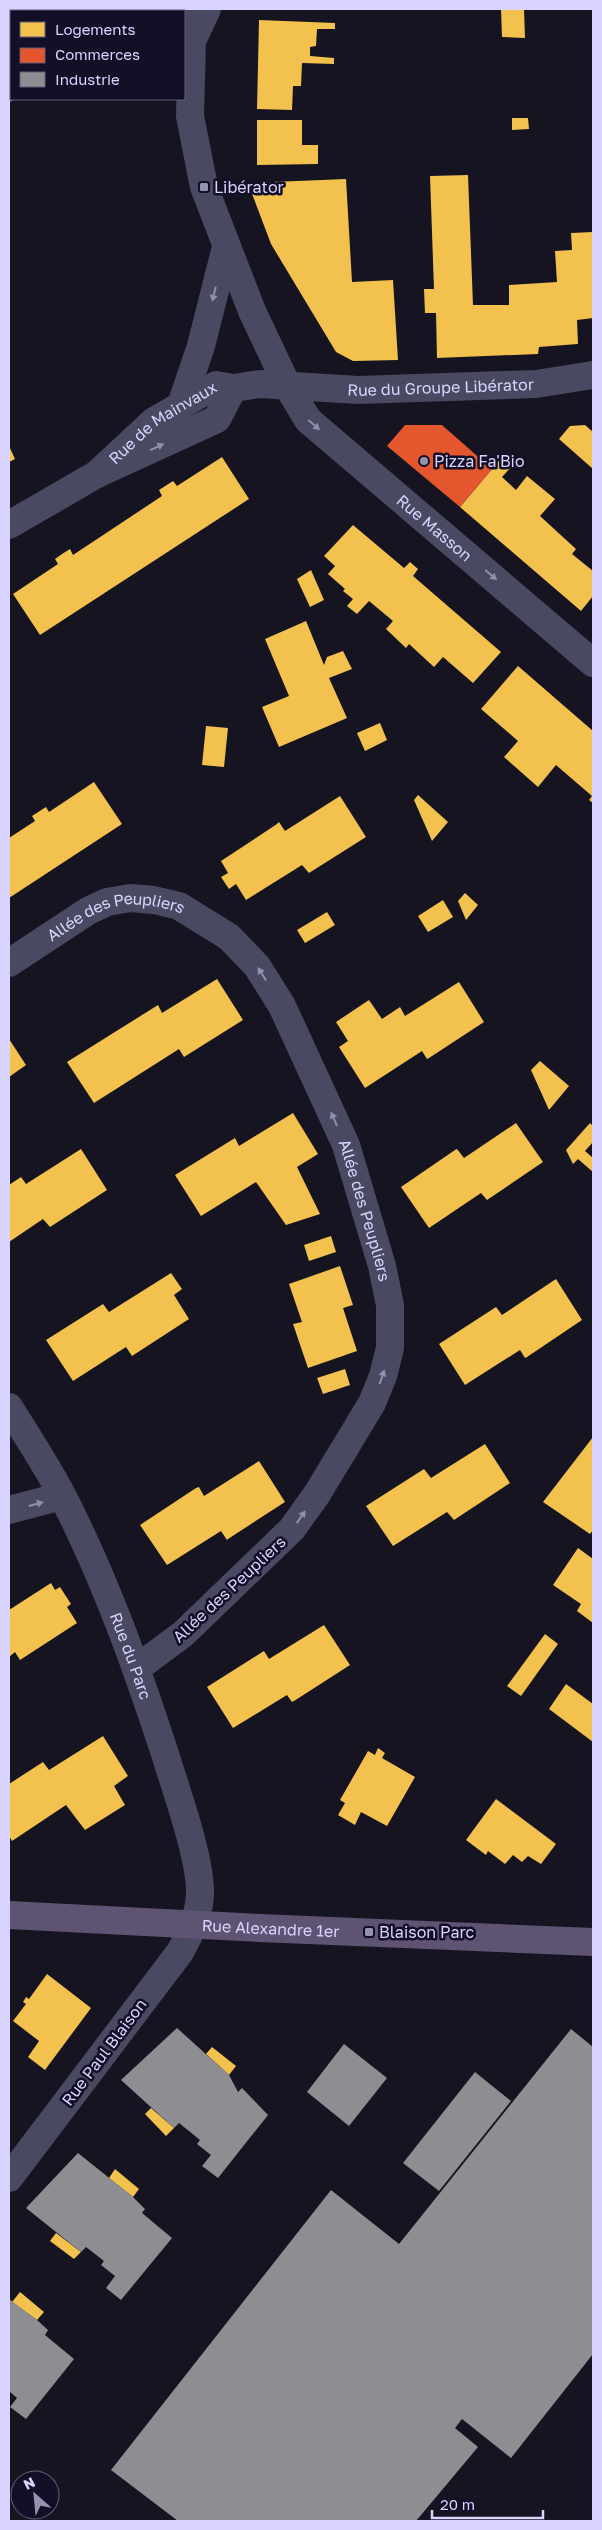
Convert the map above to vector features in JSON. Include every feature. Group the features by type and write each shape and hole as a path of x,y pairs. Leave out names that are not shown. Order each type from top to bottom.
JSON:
{"main road":[{"name":"Rue Alexandre 1er","path":"9,1915 593,1942"}],"street":[{"path":"185,9 192,41"},
{"path":"192,41 207,9"},
{"name":"Rue Masson","path":"192,41 187,71 190,116 204,187 252,311 287,385 308,420 593,664"},
{"path":"181,405 201,346 226,246"},
{"name":"Rue du Groupe Libérator","path":"287,385 373,390 536,384 593,375"},
{"name":"Rue de Mainvaux","path":"97,474 154,421 216,385 233,388 260,384 287,385"},
{"name":"Rue de Mainvaux","path":"9,524 97,474 217,419 233,388"},
{"name":"Allée des Peupliers","path":"9,963 88,911 107,902 130,898 154,900 179,906 229,937 257,966 282,1006 346,1145 380,1256 390,1305 390,1348 383,1376 363,1418 317,1494 292,1529 183,1634 137,1668"},
{"name":"Rue du Parc","path":"9,1407 62,1496 98,1571 137,1668 175,1785 193,1853 200,1889 195,1924"},
{"path":"9,1510 62,1496"},
{"name":"Rue Paul Blaison","path":"9,2178 180,1952 195,1924"}],"building: Logements":[{"path":"9,9 25,9 10,10 10,100 13,100 9,102"},
{"path":"501,9 524,9 525,38 502,37"},
{"path":"259,20 335,23 335,29 317,29 316,46 310,47 310,56 334,58 334,64 302,63 301,86 293,86 292,110 257,109"},
{"path":"512,118 528,118 529,129 512,130"},
{"path":"257,120 302,120 302,145 318,145 318,164 257,165"},
{"path":"468,175 473,305 509,305 509,285 557,282 555,251 572,250 571,233 593,232 593,318 577,320 578,344 539,347 538,354 437,358 436,313 425,313 424,289 434,289 430,176"},
{"path":"346,179 352,282 393,280 398,360 353,361 336,352 271,244 248,183"},
{"path":"585,425 593,432 593,469 559,439 570,426"},
{"path":"9,446 15,459 9,462"},
{"path":"503,456 513,465 502,477 516,490 527,476 555,499 540,516 576,549 572,554 593,571 593,596 581,611 460,507"},
{"path":"222,457 249,499 40,635 13,594 58,564 55,559 62,554 70,549 73,555 162,496 159,490 173,481 177,486"},
{"path":"353,525 404,568 410,562 418,569 413,576 501,652 473,683 443,657 434,667 409,644 406,648 386,629 393,621 369,601 357,614 347,606 353,599 328,574 335,566 324,556"},
{"path":"311,570 324,600 310,607 297,579"},
{"path":"306,621 324,665 327,657 343,651 352,669 329,678 347,718 279,747 262,707 289,696 265,639"},
{"path":"518,666 593,731 593,803 589,800 592,796 556,765 538,787 504,757 518,741 481,709"},
{"path":"380,723 387,740 365,751 357,733"},
{"path":"206,726 228,728 224,767 202,765"},
{"path":"94,782 122,824 9,898 9,838 35,821 32,816 46,807 49,812"},
{"path":"418,795 448,822 432,841 414,800"},
{"path":"340,796 366,837 309,873 302,865 246,900 236,884 229,889 221,877 228,873 221,861 279,822 285,831"},
{"path":"465,893 478,905 466,920 458,901"},
{"path":"443,900 453,917 428,932 418,916"},
{"path":"327,912 335,925 305,943 297,930"},
{"path":"217,979 243,1020 184,1057 179,1049 94,1103 67,1062 158,1005 162,1013"},
{"path":"459,982 484,1022 429,1058 427,1059 422,1051 365,1088 339,1047 348,1041 336,1022 369,1000 382,1019 400,1007 405,1016"},
{"path":"9,1039 26,1065 9,1077"},
{"path":"540,1061 569,1086 549,1110 531,1070"},
{"path":"293,1113 318,1154 297,1167 320,1214 286,1225 256,1182 201,1216 175,1175 235,1138 239,1146"},
{"path":"516,1123 543,1162 487,1200 481,1193 429,1228 401,1187 455,1150 457,1149 464,1158"},
{"path":"590,1123 593,1126 593,1142 585,1151 593,1158 593,1172 578,1159 573,1164 566,1150"},
{"path":"81,1149 107,1190 50,1227 43,1219 9,1242 9,1185 21,1177 26,1184"},
{"path":"331,1236 336,1252 309,1261 304,1245"},
{"path":"340,1266 353,1305 343,1308 357,1351 308,1368 293,1324 302,1322 289,1284"},
{"path":"171,1273 182,1289 174,1295 189,1319 132,1356 126,1347 73,1381 46,1340 103,1304 109,1312"},
{"path":"556,1279 582,1320 527,1357 525,1358 520,1350 465,1385 439,1344 496,1307 502,1315"},
{"path":"345,1369 350,1385 323,1394 317,1378"},
{"path":"593,1437 593,1530 590,1534 543,1502"},
{"path":"485,1444 510,1483 454,1520 447,1512 393,1546 366,1506 424,1469 431,1478"},
{"path":"259,1461 285,1502 227,1540 221,1531 167,1565 140,1525 196,1488 199,1487 204,1496"},
{"path":"578,1548 593,1559 593,1623 577,1611 581,1604 553,1585"},
{"path":"51,1583 55,1590 60,1587 71,1604 67,1607 77,1623 20,1660 15,1652 9,1657 9,1610"},
{"path":"324,1625 350,1665 294,1701 292,1702 287,1695 233,1728 207,1687 264,1651 269,1659"},
{"path":"545,1634 558,1644 521,1696 507,1686"},
{"path":"566,1684 593,1704 593,1742 549,1709"},
{"path":"103,1736 128,1776 114,1786 125,1805 85,1830 66,1805 12,1841 9,1836 9,1784 43,1762 49,1770"},
{"path":"378,1748 385,1753 382,1758 415,1777 387,1826 361,1812 355,1825 338,1815 345,1803 340,1800 368,1751 375,1755"},
{"path":"496,1799 556,1844 541,1864 528,1856 522,1862 513,1855 505,1864 488,1851 486,1855 466,1840"},
{"path":"47,1974 91,2008 45,2070 28,2057 39,2041 13,2021 26,2004 23,2002 26,1997 29,1999"},
{"path":"212,2047 236,2066 229,2075 206,2054"},
{"path":"151,2108 174,2128 166,2136 145,2114"},
{"path":"115,2169 139,2189 133,2197 109,2178"},
{"path":"56,2233 81,2252 74,2259 50,2241"},
{"path":"20,2292 44,2312 37,2320 12,2302"}],"building: Commerces":[{"path":"405,425 442,425 492,469 460,507 387,446"}],"building: Industrie":[{"path":"177,2028 229,2075 238,2092 242,2088 268,2115 218,2178 202,2166 211,2155 197,2144 200,2140 179,2123 174,2128 121,2080"},
{"path":"571,2029 593,2047 593,2354 511,2458 462,2419 455,2428 478,2447 416,2521 178,2521 111,2470 331,2190 399,2244"},
{"path":"344,2044 387,2078 349,2126 307,2092"},
{"path":"475,2072 511,2101 439,2191 403,2163"},
{"path":"78,2153 133,2197 145,2209 142,2213 172,2238 121,2300 106,2288 115,2276 101,2265 104,2261 86,2247 81,2252 26,2208"},
{"path":"9,2299 48,2330 45,2335 74,2359 26,2419 10,2407 17,2398 9,2391"}],"place":[{"name":"Libérator","path":"204,187"},
{"name":"Pizza Fa'Bio","path":"424,461"},
{"name":"Blaison Parc","path":"369,1932"}]}
